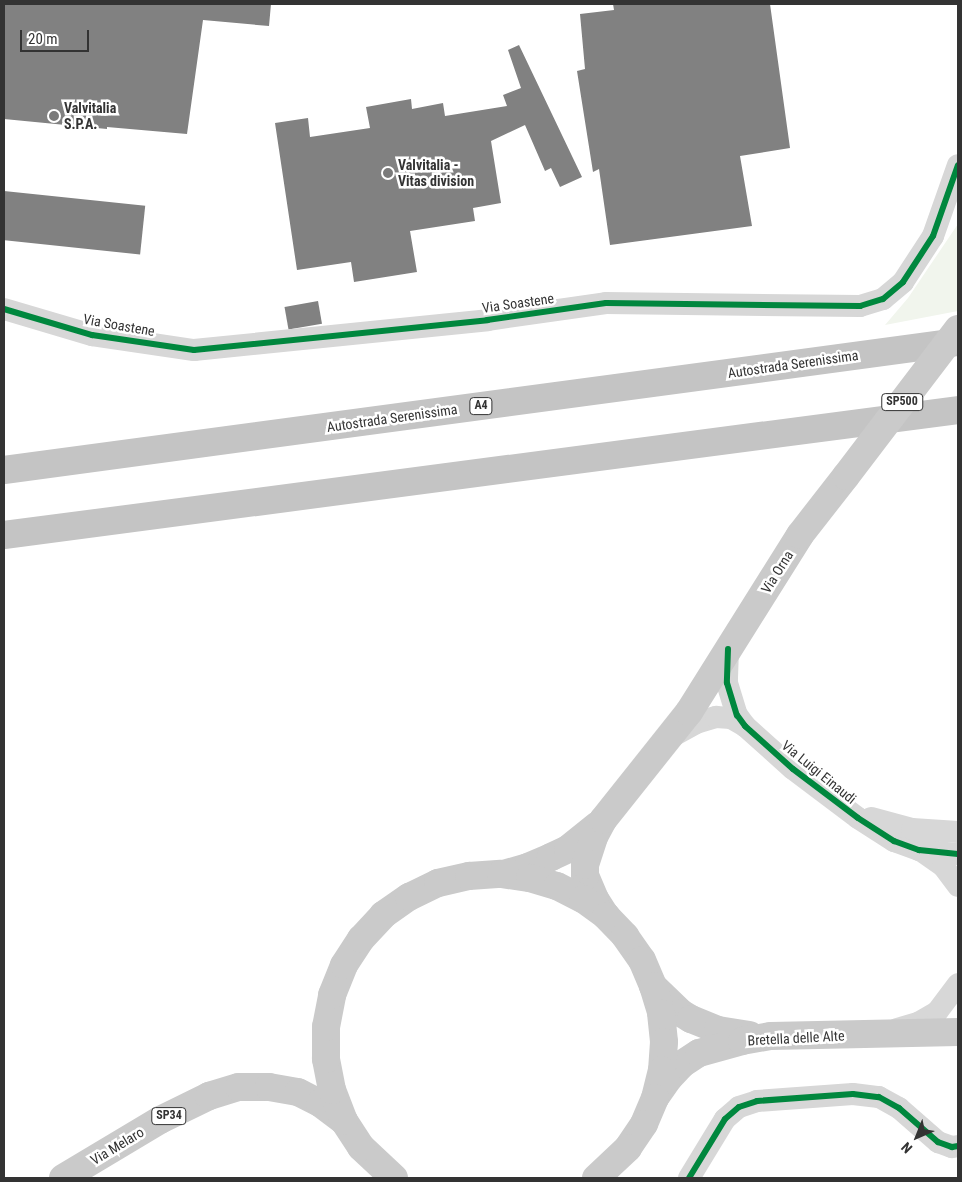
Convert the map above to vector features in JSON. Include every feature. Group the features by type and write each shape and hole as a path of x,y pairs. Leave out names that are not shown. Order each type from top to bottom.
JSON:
{"highway":[{"name":"Autostrada Serenissima","path":"4,470 958,342"},
{"path":"4,535 958,410"}],"main road":[{"name":"Via Orna","path":"502,874 551,858 586,836 603,820 689,712 800,535 958,329"},
{"name":"Via Orna","path":"603,820 594,837 585,865 585,876 606,916"},
{"path":"394,1178 361,1148 344,1120 332,1090 326,1052 326,1027 332,995 344,965 361,939 383,916 409,897 438,883 469,876 502,874 530,878 557,886 583,899 606,916 631,944 642,960 654,986 661,1013 664,1042 662,1070 655,1098 644,1124 628,1148 608,1169 596,1178"},
{"path":"654,986 681,1013 704,1025 735,1033 771,1036"},
{"name":"Bretella delle Alte","path":"655,1098 668,1078 682,1064 699,1053 734,1042 771,1036 958,1032"},
{"name":"Via Melaro","path":"285,1090 302,1085 308,1081 317,1070 326,1052"},
{"name":"Via Melaro","path":"77,1174 134,1134 209,1096 239,1087 285,1090 306,1095 344,1120"}],"street":[{"name":"Via Soastene","path":"4,309 92,334 194,350 487,320 606,303 860,306 883,298 903,282 933,236 958,165"},
{"name":"Via Luigi Einaudi","path":"728,649 726,667 730,698 737,715 746,726 793,769 838,804 894,841 920,850 958,854"},
{"name":"Via Luigi Einaudi","path":"666,741 690,726 709,718 726,717 746,726"},
{"name":"Via Luigi Einaudi","path":"838,804 873,819 912,830 958,832"},
{"name":"Via Luigi Einaudi","path":"920,850 943,866 958,886"},
{"path":"876,1034 905,1027 930,1016 946,1002 958,984"},
{"path":"689,1178 726,1119 738,1107 757,1100 853,1094 880,1097 899,1108 938,1142 958,1146"}],"shaded area":[{"path":"958,224 958,311 885,325 908,298"}],"building":[{"path":"4,4 271,4 269,26 203,20 187,134 107,127 107,129 4,119"},
{"path":"613,4 770,4 790,148 740,156 752,226 610,245 599,169 593,172 577,71 585,69 580,14 614,10"},
{"name":"Valvitalia - Vitas division","path":"519,45 582,177 560,187 551,168 545,171 525,125 491,141 501,203 473,208 475,221 410,231 417,272 354,282 351,262 297,270 275,123 308,118 310,137 370,128 366,107 411,99 412,109 443,103 445,116 507,106 503,95 521,88 508,50"},
{"path":"4,191 145,206 140,255 4,240"},
{"path":"318,301 322,324 289,330 285,307"}],"cycle path":[{"path":"4,309 92,335 194,350 487,320 606,303 860,306 883,299 903,282 933,236 958,165"},
{"path":"728,649 727,683 737,715 745,726 793,769 858,818 894,841 919,850 958,854"},
{"path":"689,1178 725,1119 739,1107 757,1101 853,1094 879,1097 899,1108 938,1142 952,1147 958,1146"}],"place":[{"name":"Valvitalia S.P.A.","path":"54,116"},
{"name":"Valvitalia - Vitas division","path":"388,173"}]}
